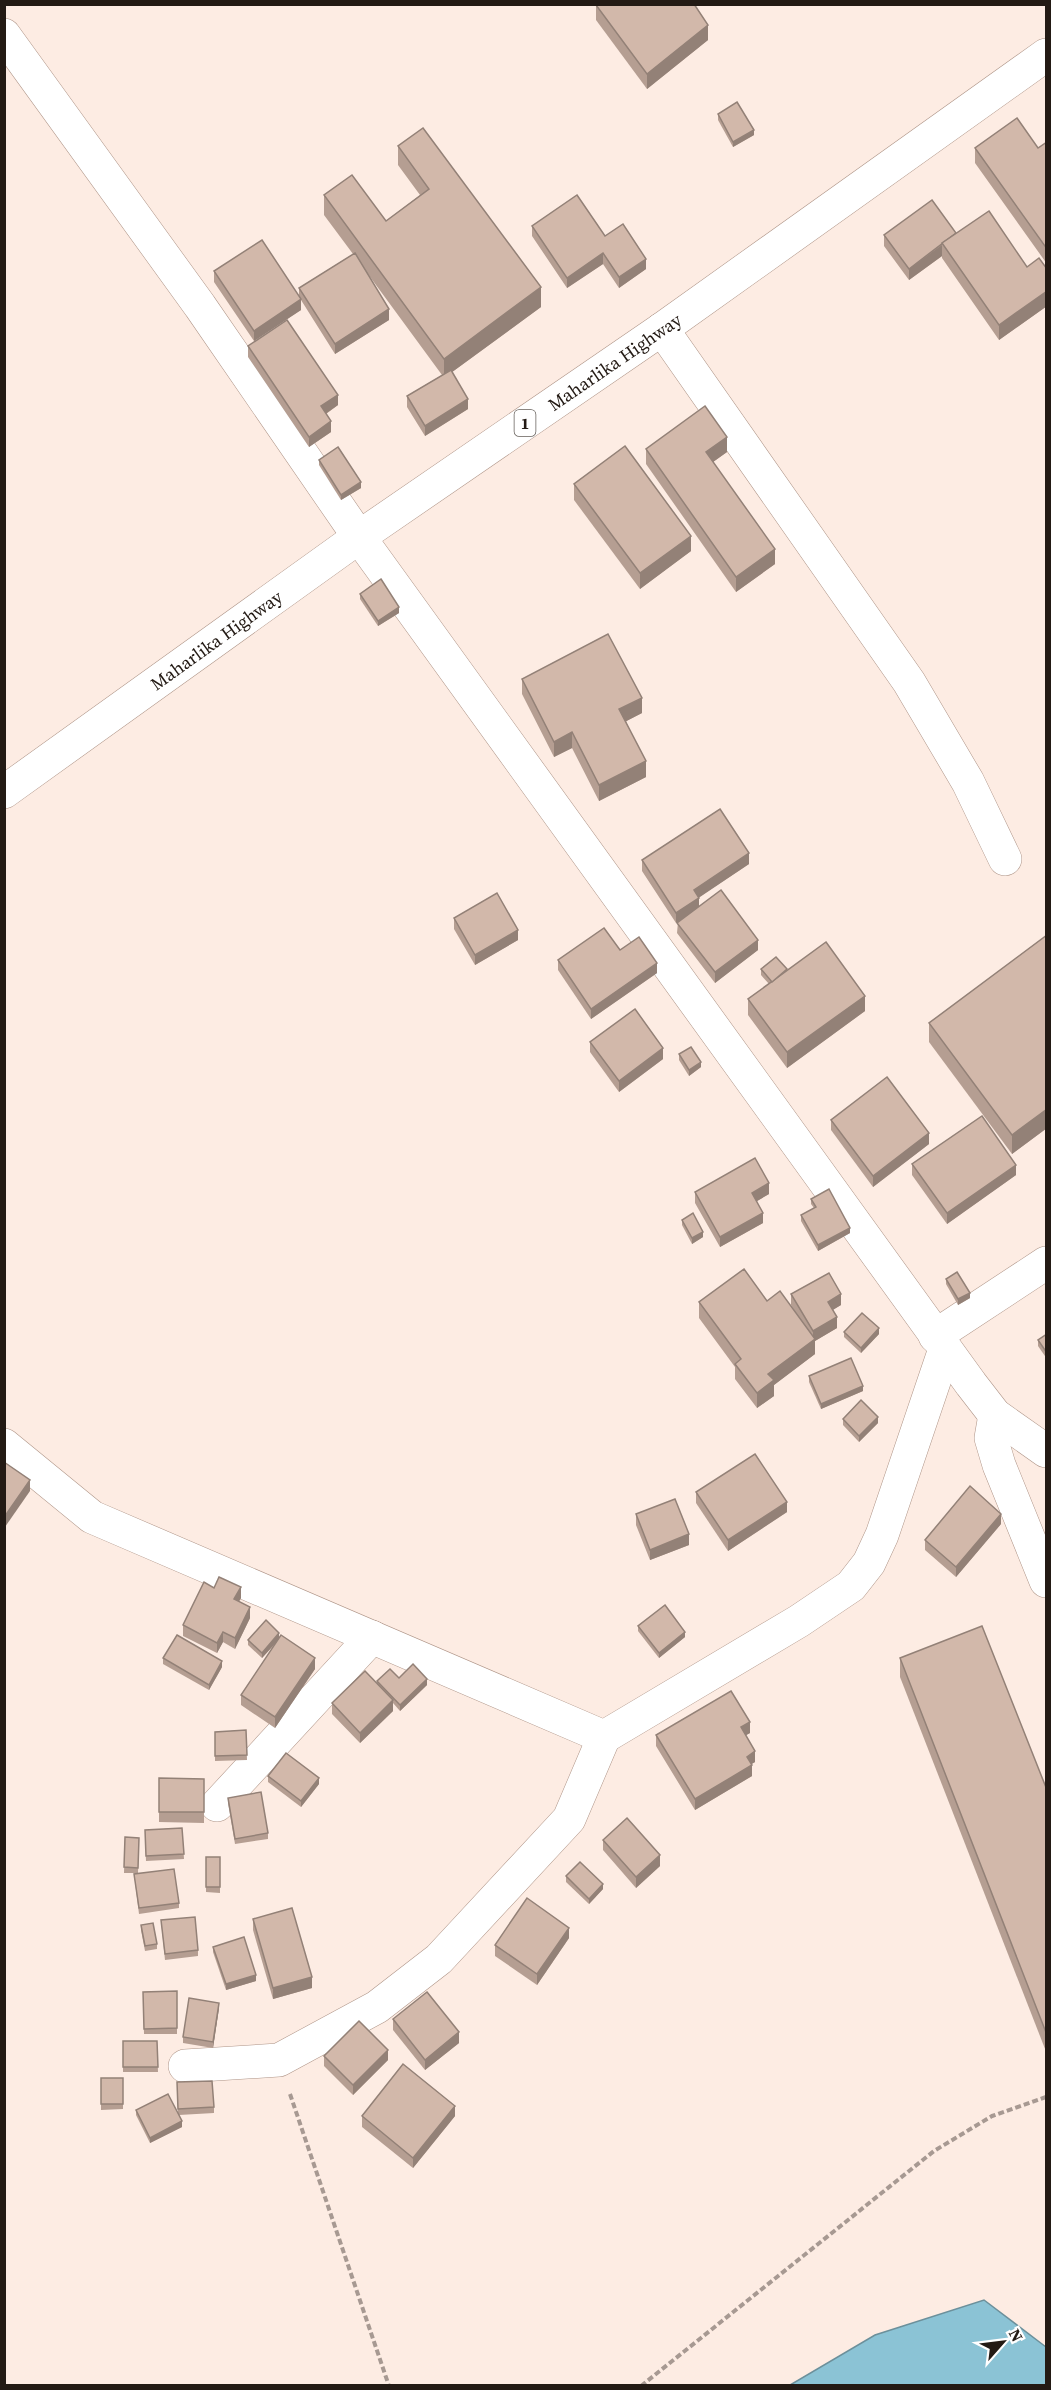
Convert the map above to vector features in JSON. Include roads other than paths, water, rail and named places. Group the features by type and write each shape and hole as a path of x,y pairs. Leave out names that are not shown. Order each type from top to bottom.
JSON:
{"main road":[{"path":"4,35 200,306 359,537 940,1342 995,1414 1047,1451"},
{"name":"Maharlika Highway","path":"4,792 359,537 662,329 1047,56"},
{"path":"662,329 909,682 968,782 1005,859"},
{"path":"185,2066 279,2060 377,2007 439,1959 569,1819 604,1737 799,1621 851,1586 869,1563 882,1535 940,1342 1047,1263"},
{"path":"995,1414 991,1438 999,1465 1047,1581"},
{"path":"4,1445 92,1517 604,1737"},
{"path":"217,1805 372,1637"}],"water":[{"path":"984,2300 1046,2347 1046,2385 790,2385 875,2335"}]}
